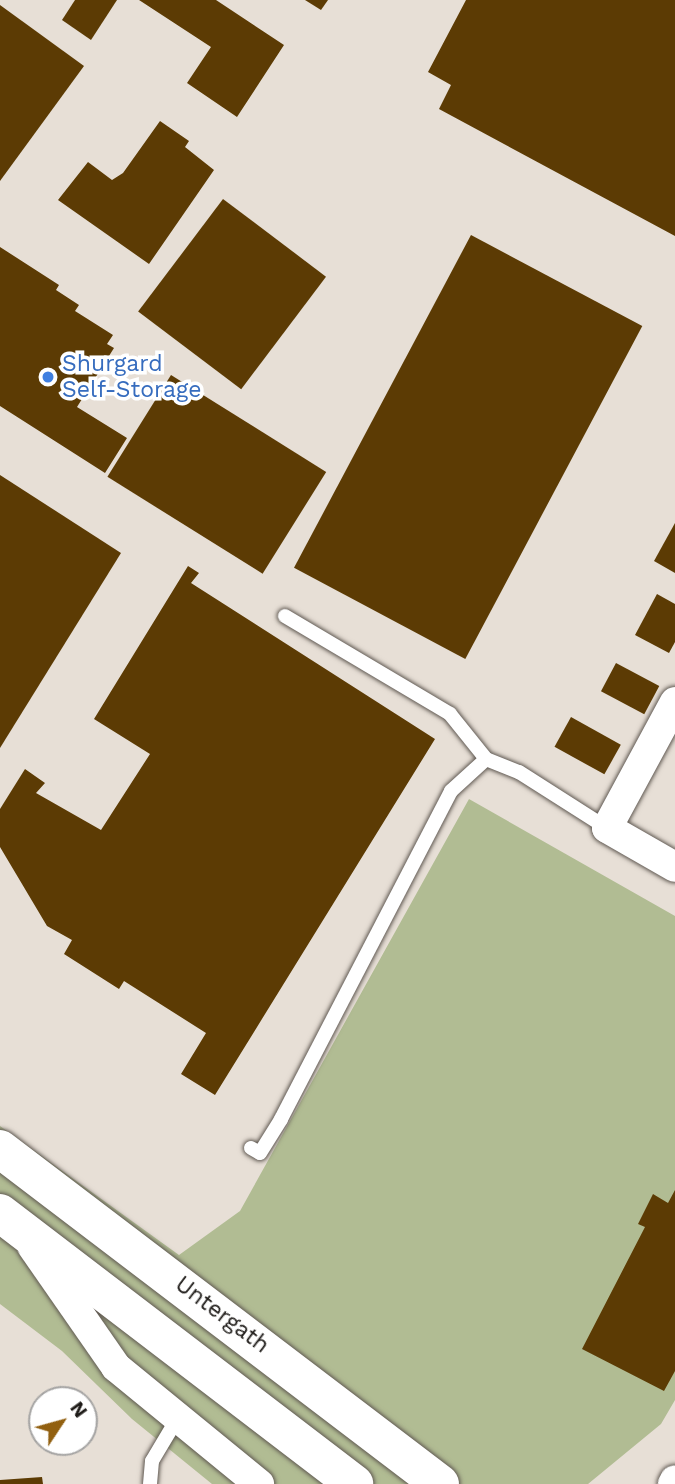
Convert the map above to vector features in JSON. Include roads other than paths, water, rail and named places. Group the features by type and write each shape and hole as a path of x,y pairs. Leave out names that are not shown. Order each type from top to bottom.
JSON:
{"main road":[{"name":"Untergath","path":"0,1149 440,1484"},
{"path":"9,1220 354,1484"}],"street":[{"path":"675,702 607,828 675,867"},
{"path":"9,1220 116,1367 259,1484"}],"lane":[{"path":"285,616 450,713 486,759 519,772 607,828"},
{"path":"251,1148 260,1153 281,1119 451,791 486,759"},
{"path":"150,1484 152,1461 177,1419"}],"place":[{"name":"Shurgard Self-Storage","path":"48,377"}]}
